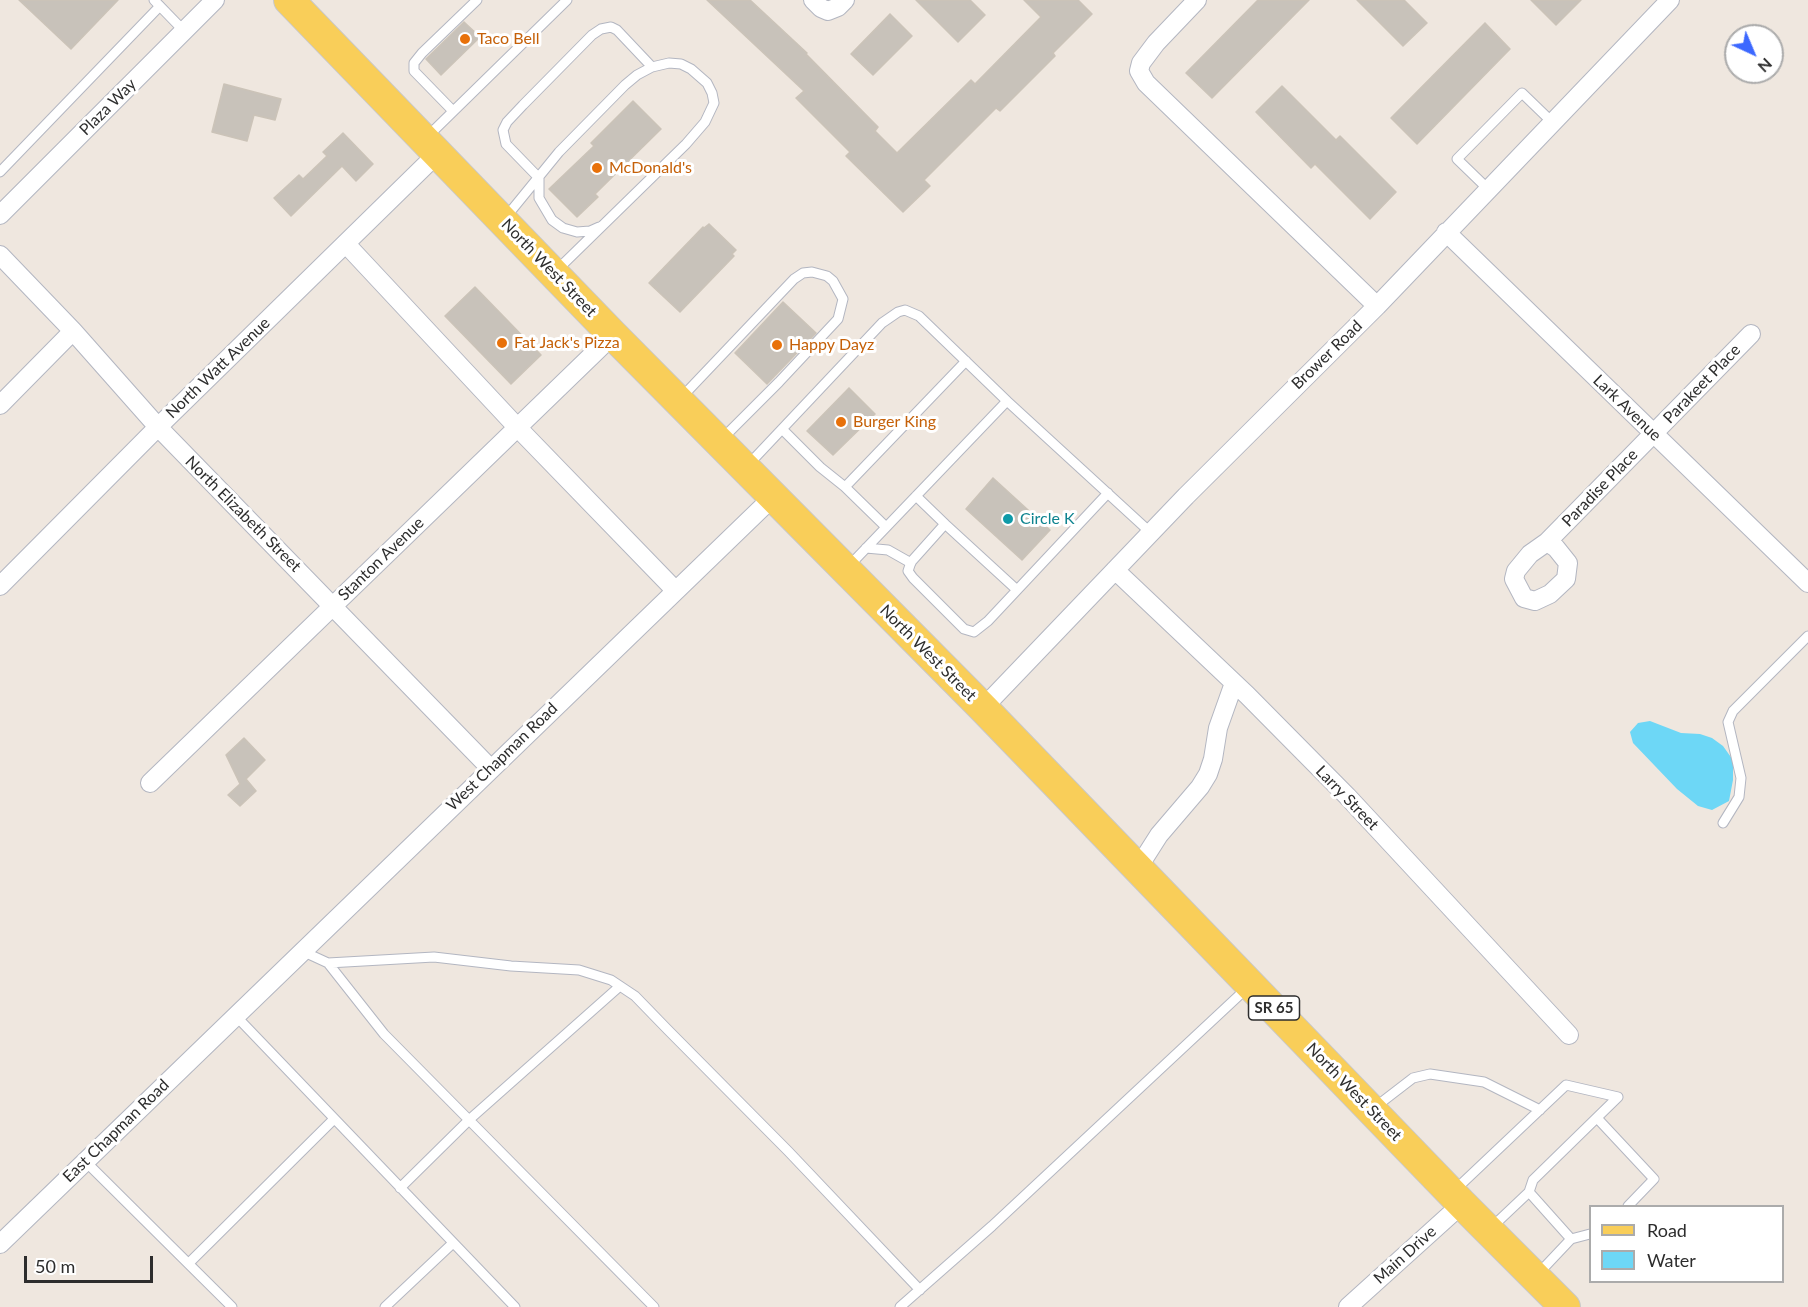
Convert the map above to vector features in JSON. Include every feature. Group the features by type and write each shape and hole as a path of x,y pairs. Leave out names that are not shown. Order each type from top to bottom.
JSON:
{"main road":[{"name":"North West Street","path":"289,0 678,401 983,708 1457,1199 1565,1307"}],"street":[{"name":"Plaza Way","path":"0,215 215,0"},
{"path":"813,0 828,11 838,7 845,0"},
{"path":"1197,0 1156,43 1141,63 1140,71 1146,83 1377,306"},
{"name":"Brower Road","path":"983,708 1264,417 1377,306 1670,0"},
{"name":"North Watt Avenue","path":"0,586 158,427 346,244 432,146"},
{"name":"Lark Avenue","path":"1446,232 1808,583"},
{"path":"346,244 517,427 675,591"},
{"name":"North Elizabeth Street","path":"0,255 73,331 158,427 490,768"},
{"path":"0,405 73,331"},
{"name":"Stanton Avenue","path":"150,783 613,334"},
{"name":"Parakeet Place","path":"1653,433 1750,334"},
{"name":"Paradise Place","path":"1547,542 1653,433"},
{"name":"West Chapman Road","path":"234,1016 773,497"},
{"name":"Larry Street","path":"1115,570 1234,683 1347,796 1569,1035"},
{"path":"1138,868 1159,835 1200,787 1208,774 1218,728 1234,683"},
{"name":"East Chapman Road","path":"2,1237 85,1161 234,1016"},
{"name":"Main Drive","path":"1348,1307 1457,1199"}],"lane":[{"path":"453,111 414,71 414,63 477,0"},
{"path":"432,146 453,111 564,1"},
{"path":"0,172 157,3 184,31"},
{"path":"605,224 590,231 577,232 557,224 546,213 539,198 539,178 506,144 503,130 515,113 592,35 606,27 617,30 652,67"},
{"path":"504,220 559,152 637,75 652,67 669,63 681,64 706,82 714,103 705,122 686,144 554,273"},
{"path":"1488,189 1457,159 1522,93 1552,122"},
{"path":"678,401 794,279 803,273 812,272 827,276 833,281 843,299 838,319 719,442"},
{"path":"745,468 882,323 905,310 913,312 934,329 1007,401 1151,533"},
{"path":"845,487 966,361"},
{"path":"845,570 1007,401"},
{"path":"782,429 886,527"},
{"path":"945,524 911,562 910,574 969,631 974,632 981,628 1108,493"},
{"path":"916,496 1017,590"},
{"path":"866,548 888,550 911,562"},
{"path":"1723,823 1739,797 1741,778 1728,722 1733,711 1808,636"},
{"path":"302,951 328,963 384,1034 654,1307"},
{"path":"328,963 434,957 511,966 579,970 611,980 635,996 920,1290"},
{"path":"900,1307 1100,1126 1251,984"},
{"path":"400,1188 470,1119 620,986"},
{"path":"234,1016 515,1307"},
{"path":"1371,1110 1413,1078 1430,1074 1484,1082 1540,1110"},
{"path":"1457,1199 1566,1085 1618,1097 1533,1180 1528,1192 1489,1230"},
{"path":"1597,1118 1654,1179 1629,1205"},
{"path":"189,1263 334,1119"},
{"path":"85,1161 232,1307"},
{"path":"1528,1192 1571,1239"},
{"path":"1535,1276 1571,1239 1589,1234"},
{"path":"385,1307 453,1243"}],"water":[{"path":"1650,721 1681,733 1700,734 1712,738 1723,746 1733,760 1733,780 1729,801 1712,810 1698,806 1677,789 1633,743 1630,732 1638,723"}],"building":[{"path":"19,0 118,0 71,49"},
{"path":"707,0 750,0 807,53 878,127 875,131 897,153 971,80 975,84 1041,17 1024,0 1078,0 1092,14 1053,53 1055,56 1000,111 996,108 924,180 930,186 903,212 846,156 850,152 796,98 804,91"},
{"path":"916,0 970,0 985,15 958,42"},
{"path":"1258,0 1309,0 1212,98 1186,73"},
{"path":"1357,0 1404,0 1427,23 1403,46"},
{"path":"1531,0 1581,0 1556,25"},
{"path":"890,14 912,36 873,75 851,54"},
{"path":"464,22 480,37 441,75 426,59"},
{"path":"1485,23 1510,49 1417,144 1391,118"},
{"path":"224,84 281,99 275,120 254,115 247,141 212,132"},
{"path":"1282,86 1336,140 1340,136 1396,192 1370,219 1315,164 1311,168 1256,112"},
{"name":"McDonald's","path":"633,101 661,129 595,194 598,197 577,217 549,189 594,146 591,143"},
{"path":"343,133 373,164 356,181 342,166 291,216 274,198 299,175 303,179 327,156 323,152"},
{"path":"709,224 736,250 732,254 734,256 680,312 649,283 703,227"},
{"path":"475,287 541,355 511,384 445,316"},
{"name":"Happy Dayz","path":"783,302 816,333 767,384 735,353"},
{"name":"Burger King","path":"849,388 875,414 833,455 807,431"},
{"name":"Circle K","path":"993,478 1050,530 1022,560 966,509"},
{"path":"244,738 265,760 246,779 256,791 240,806 228,795 240,784 226,755"}],"place":[{"name":"Taco Bell","path":"465,39"},
{"name":"McDonald's","path":"597,168"},
{"name":"Fat Jack's Pizza","path":"502,343"},
{"name":"Happy Dayz","path":"777,345"},
{"name":"Burger King","path":"841,422"},
{"name":"Circle K","path":"1008,519"}]}
